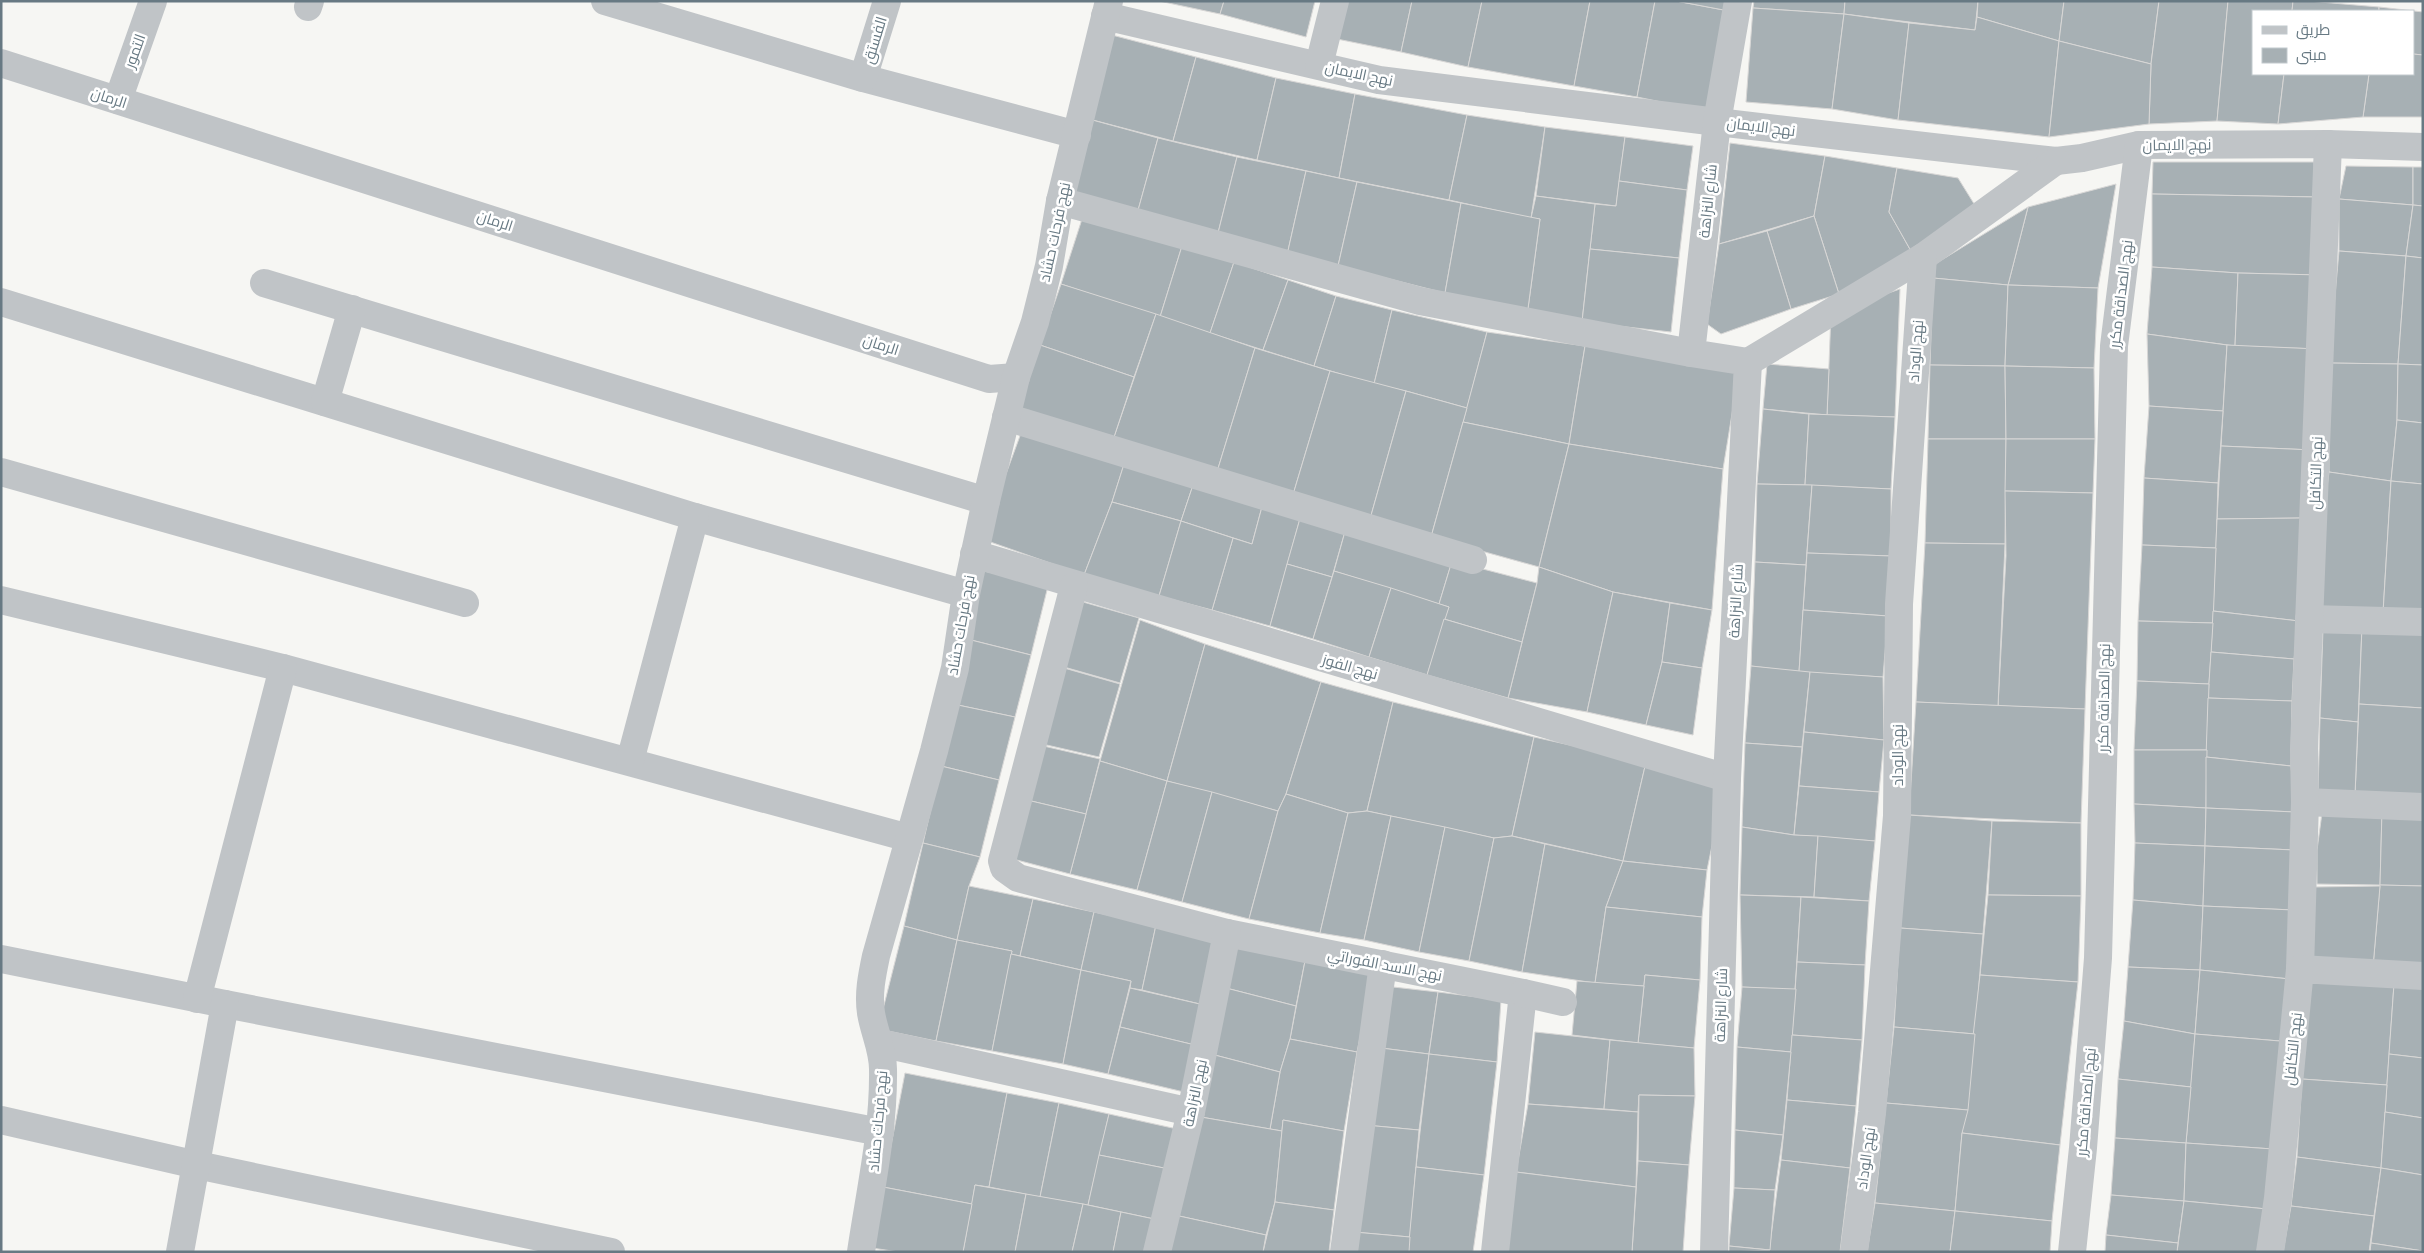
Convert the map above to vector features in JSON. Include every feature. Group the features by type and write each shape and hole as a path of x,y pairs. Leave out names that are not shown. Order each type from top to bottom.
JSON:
{"street":[{"name":"التمور","path":"118,100 153,1"},
{"path":"605,1 670,10 863,78 1077,135"},
{"name":"الفستق","path":"863,78 887,1"},
{"path":"1319,65 1335,1"},
{"name":"شارع النزاهة","path":"1691,353 1717,122 1738,1"},
{"name":"نهج الايمان","path":"1107,9 1379,80 1717,122 2056,161 2082,158 2139,145 2328,144 2423,147"},
{"name":"نهج فرحات حشاد","path":"861,1252 880,1132 883,1092 880,1043 871,1014 870,990 876,956 955,668 966,594 986,501 1016,377 1035,322 1049,266 1060,201 1107,9"},
{"name":"الرمان","path":"1,63 989,379 1016,377"},
{"name":"نهج التكافل","path":"2270,1252 2278,1198 2300,969 2309,619 2328,144"},
{"name":"نهج الصداقة مكرر","path":"2072,1252 2083,1148 2098,958 2114,346 2139,145"},
{"path":"1060,201 1420,301 1691,353 1748,362 1923,257 2056,161"},
{"name":"نهج الوداد","path":"1854,1252 1872,1113 1897,816 1899,604 1923,257"},
{"path":"264,283 986,501"},
{"path":"1,302 696,516 966,594"},
{"path":"325,402 352,309"},
{"name":"شارع النزاهة","path":"1714,1252 1727,778 1748,362"},
{"path":"1006,417 1473,560"},
{"path":"1,472 465,603"},
{"path":"630,761 696,516"},
{"name":"نهج الفوز","path":"974,554 1074,586 1727,778"},
{"name":"نهج الاسد الفوراتي","path":"1074,586 1002,861 1004,868 1018,878 1227,933 1563,1002"},
{"path":"1,600 283,668 909,838"},
{"path":"2309,619 2423,622"},
{"path":"197,999 283,668"},
{"path":"2305,802 2423,807"},
{"name":"نهج النزاهة","path":"1157,1252 1191,1112 1227,933"},
{"path":"1,959 880,1132"},
{"path":"1344,1252 1383,964"},
{"path":"2300,969 2423,976"},
{"path":"1495,1252 1523,993"},
{"path":"180,1252 225,1004"},
{"path":"880,1043 1191,1112"},
{"path":"1,1120 197,1165 611,1252"}],"building":[{"path":"1159,1 1224,1 1220,14"},
{"path":"1224,1 1315,1 1306,37 1220,14"},
{"path":"1345,1 1412,1 1401,52 1337,39"},
{"path":"1412,1 1482,1 1468,67 1401,52"},
{"path":"1482,1 1590,1 1574,86 1468,67"},
{"path":"1590,1 1655,1 1637,97 1574,86"},
{"path":"1655,1 1676,1 1729,11 1710,112 1637,97"},
{"path":"1676,1 1731,1 1729,11"},
{"path":"1754,1 1845,1 1844,14 1753,8"},
{"path":"1845,1 1978,1 1975,30 1844,14"},
{"path":"1978,1 2064,1 2059,41 1977,17"},
{"path":"2064,1 2159,1 2151,64 2059,41"},
{"path":"2159,1 2228,1 2217,121 2149,124 2151,64"},
{"path":"2228,1 2293,1 2292,10 2252,10 2252,75 2284,75 2278,124 2217,121"},
{"path":"2293,1 2379,7 2379,10 2292,10"},
{"path":"2379,7 2405,10 2379,10"},
{"path":"1753,8 1844,14 1832,109 1746,102"},
{"path":"2414,11 2423,12 2423,55 2414,54"},
{"path":"1844,14 1909,23 1898,120 1832,109"},
{"path":"1977,17 2059,41 2049,137 1898,120 1909,23 1975,30"},
{"path":"1108,34 1196,57 1173,141 1085,118"},
{"path":"2059,41 2151,64 2149,124 2049,137"},
{"path":"2414,54 2423,55 2423,117 2363,117 2369,75 2414,75"},
{"path":"1196,57 1276,78 1257,160 1173,141"},
{"path":"2284,75 2369,75 2363,117 2278,124"},
{"path":"1276,78 1355,94 1339,178 1257,160"},
{"path":"1355,94 1467,115 1449,200 1339,178"},
{"path":"1467,115 1545,127 1531,218 1449,200"},
{"path":"1085,118 1158,138 1137,214 1063,193"},
{"path":"1545,127 1625,137 1616,206 1536,196"},
{"path":"1625,137 1693,146 1687,190 1619,181"},
{"path":"1158,138 1237,157 1217,237 1137,214"},
{"path":"1730,143 1825,156 1814,216 1719,244"},
{"path":"1825,156 1897,168 1889,212 1911,251 1839,294 1814,216"},
{"path":"1237,157 1306,171 1287,255 1217,237"},
{"path":"2153,162 2314,162 2317,197 2152,194"},
{"path":"2346,166 2413,167 2413,205 2339,199"},
{"path":"2413,167 2423,167 2423,206 2413,205"},
{"path":"1897,168 1958,178 1976,207 1911,251 1889,212"},
{"path":"1306,171 1357,182 1338,266 1287,255"},
{"path":"1619,181 1687,190 1679,258 1590,249 1595,204 1616,206"},
{"path":"1357,182 1461,203 1445,293 1338,266"},
{"path":"2116,184 2098,288 2008,285 2028,207"},
{"path":"2152,194 2317,197 2320,275 2238,273 2152,267"},
{"path":"1536,196 1595,204 1582,322 1527,316 1540,219 1531,218"},
{"path":"2339,199 2413,205 2406,256 2339,251"},
{"path":"1461,203 1540,219 1527,316 1445,293"},
{"path":"2413,205 2423,206 2423,258 2406,256"},
{"path":"2028,207 2008,285 1933,278 1935,264"},
{"path":"1083,216 1182,246 1160,317 1061,284"},
{"path":"1814,216 1839,294 1791,309 1767,231"},
{"path":"1767,231 1791,309 1721,334 1707,324 1719,244"},
{"path":"1182,246 1234,262 1210,333 1160,317"},
{"path":"1590,249 1679,258 1671,332 1582,322"},
{"path":"2339,251 2406,256 2398,364 2329,363"},
{"path":"2406,256 2423,258 2423,365 2398,364"},
{"path":"1234,262 1288,280 1263,350 1210,333"},
{"path":"2152,267 2238,273 2235,346 2147,334"},
{"path":"2238,273 2320,275 2318,349 2235,346"},
{"path":"1933,278 2008,285 2005,366 1930,365"},
{"path":"1288,280 1336,296 1314,366 1263,350"},
{"path":"1061,284 1156,314 1134,377 1040,345"},
{"path":"2008,285 2098,288 2094,368 2005,366"},
{"path":"1900,289 1895,417 1827,415 1831,313"},
{"path":"1336,296 1392,310 1374,384 1314,366"},
{"path":"1392,310 1487,332 1467,408 1374,384"},
{"path":"1156,314 1255,348 1216,475 1112,443"},
{"path":"1487,332 1585,346 1569,444 1463,422"},
{"path":"2147,334 2227,345 2223,411 2149,406"},
{"path":"1040,345 1134,377 1112,443 1017,413"},
{"path":"2227,345 2318,349 2313,450 2221,446"},
{"path":"1585,346 1739,371 1723,469 1569,444"},
{"path":"1255,348 1330,371 1292,498 1216,475"},
{"path":"2329,363 2398,364 2397,420 2391,481 2329,472"},
{"path":"1767,364 1829,369 1827,415 1763,409"},
{"path":"2398,364 2423,365 2423,423 2397,420"},
{"path":"1930,365 2005,366 2006,439 1928,439"},
{"path":"2005,366 2094,368 2095,439 2006,439"},
{"path":"1330,371 1406,391 1370,519 1292,498"},
{"path":"1406,391 1467,408 1431,537 1370,519"},
{"path":"2149,406 2223,411 2218,483 2144,478"},
{"path":"1763,409 1809,414 1805,485 1757,484"},
{"path":"1809,414 1895,417 1891,489 1805,485"},
{"path":"2397,420 2423,423 2423,484 2391,481"},
{"path":"1463,422 1569,444 1539,567 1431,537"},
{"path":"1024,425 1125,461 1112,502 1084,575 982,539"},
{"path":"1928,439 2006,439 2005,544 1925,543"},
{"path":"2006,439 2095,439 2093,493 2005,491"},
{"path":"1569,444 1723,469 1712,610 1613,592 1539,567"},
{"path":"2221,446 2313,450 2301,518 2217,519"},
{"path":"1125,461 1194,482 1181,521 1112,502"},
{"path":"2329,472 2391,481 2383,613 2311,615"},
{"path":"2144,478 2218,483 2216,548 2142,545"},
{"path":"2391,481 2423,484 2423,616 2383,613"},
{"path":"1194,482 1263,503 1252,544 1181,521"},
{"path":"1757,484 1812,485 1806,565 1755,562"},
{"path":"1812,485 1891,489 1891,556 1807,553"},
{"path":"2005,491 2093,493 2085,709 1998,706 2006,556"},
{"path":"1112,502 1181,521 1159,596 1084,575"},
{"path":"1263,503 1301,515 1270,626 1212,610 1233,538 1252,544"},
{"path":"1301,515 1346,528 1332,577 1287,564"},
{"path":"2301,518 2299,621 2213,611 2217,519"},
{"path":"1181,521 1233,538 1212,610 1159,596"},
{"path":"1346,528 1452,561 1439,604 1334,571"},
{"path":"1925,543 2005,544 1998,706 1916,702"},
{"path":"2142,545 2216,548 2213,623 2138,621"},
{"path":"1807,553 1891,556 1888,616 1803,610"},
{"path":"1452,561 1537,583 1522,642 1444,619 1449,607 1439,604"},
{"path":"1755,562 1806,565 1799,672 1751,666"},
{"path":"1287,564 1332,577 1313,639 1270,626"},
{"path":"1539,567 1613,592 1587,712 1508,698 1537,583"},
{"path":"984,571 1048,586 1031,655 967,639"},
{"path":"1334,571 1391,588 1369,657 1313,639"},
{"path":"1391,588 1449,607 1427,675 1369,657"},
{"path":"1613,592 1670,603 1662,662 1646,725 1587,712"},
{"path":"1076,600 1139,618 1120,683 1057,665"},
{"path":"1670,603 1712,610 1702,668 1662,662"},
{"path":"1803,610 1888,616 1883,677 1799,672"},
{"path":"2213,611 2299,621 2294,659 2211,652"},
{"path":"1444,619 1522,642 1508,698 1427,675"},
{"path":"1140,620 1205,644 1167,781 1100,761"},
{"path":"2138,621 2213,623 2209,684 2137,681"},
{"path":"2362,626 2358,722 2320,718 2323,629"},
{"path":"2362,626 2423,628 2423,708 2359,704"},
{"path":"967,639 1031,655 1015,717 953,704"},
{"path":"1205,644 1321,682 1286,794 1278,811 1167,781"},
{"path":"2211,652 2294,659 2292,701 2208,698"},
{"path":"1662,662 1702,668 1693,735 1646,725"},
{"path":"1057,666 1120,684 1099,757 1038,743"},
{"path":"1751,666 1810,672 1802,747 1745,743"},
{"path":"1810,672 1883,677 1884,740 1804,732"},
{"path":"2137,681 2209,684 2207,750 2134,750"},
{"path":"1321,682 1393,702 1367,811 1348,813 1286,794"},
{"path":"2208,698 2292,701 2291,766 2206,757"},
{"path":"1393,702 1534,737 1512,836 1494,838 1367,811"},
{"path":"1916,702 2085,709 2081,823 1909,815"},
{"path":"953,704 1015,717 999,780 941,766"},
{"path":"2359,704 2423,708 2423,798 2355,795"},
{"path":"2320,718 2358,722 2355,795 2318,793"},
{"path":"1804,732 1884,740 1879,792 1799,786"},
{"path":"1534,737 1646,762 1623,861 1512,836"},
{"path":"1745,743 1802,747 1794,835 1742,827"},
{"path":"1039,745 1100,759 1086,814 1027,800"},
{"path":"2134,750 2207,750 2206,808 2134,804"},
{"path":"2206,757 2291,766 2295,812 2206,808"},
{"path":"1100,761 1167,781 1137,890 1070,874"},
{"path":"1646,762 1724,787 1707,870 1623,861"},
{"path":"941,766 999,780 980,857 923,843"},
{"path":"1167,781 1212,792 1182,902 1137,890"},
{"path":"1799,786 1879,792 1875,841 1794,835"},
{"path":"1212,792 1278,811 1249,919 1182,902"},
{"path":"1286,794 1348,813 1320,933 1249,919 1278,811"},
{"path":"1027,800 1086,814 1070,874 1013,859"},
{"path":"2134,804 2206,808 2205,846 2135,843"},
{"path":"2206,808 2295,812 2294,850 2205,846"},
{"path":"2382,810 2380,885 2317,884 2317,850 2322,813"},
{"path":"2382,810 2423,811 2423,886 2380,885"},
{"path":"1367,811 1391,816 1364,940 1320,933 1348,813"},
{"path":"1909,815 1992,821 1983,934 1900,928"},
{"path":"1391,816 1445,827 1419,952 1364,940"},
{"path":"1992,821 2081,823 2081,896 1988,895"},
{"path":"1445,827 1494,838 1469,961 1419,952"},
{"path":"1742,827 1794,835 1818,836 1814,897 1740,895"},
{"path":"1512,836 1545,844 1522,972 1469,961 1494,838"},
{"path":"1818,836 1875,841 1869,901 1814,897"},
{"path":"923,843 980,857 969,886 957,940 904,926"},
{"path":"2135,843 2205,846 2203,906 2133,900"},
{"path":"1545,844 1623,861 1606,907 1595,983 1522,972"},
{"path":"2205,846 2294,850 2293,910 2203,906"},
{"path":"1623,861 1707,870 1702,917 1606,907"},
{"path":"2380,885 2423,886 2423,969 2373,967"},
{"path":"969,886 1033,899 1020,956 1011,954 1012,951 957,940"},
{"path":"2380,886 2373,967 2307,962 2314,887"},
{"path":"1740,895 1801,897 1795,990 1742,987"},
{"path":"1988,895 2081,896 2078,982 1980,975"},
{"path":"1801,897 1869,901 1865,965 1797,962"},
{"path":"1033,899 1094,912 1081,970 1020,956"},
{"path":"2133,900 2203,906 2200,970 2128,967"},
{"path":"2203,906 2293,910 2290,979 2200,970"},
{"path":"1606,907 1702,917 1700,980 1645,975 1644,986 1595,983"},
{"path":"1094,912 1156,925 1142,990 1130,988 1131,981 1081,970"},
{"path":"1156,925 1221,939 1204,1005 1142,990"},
{"path":"904,926 957,940 936,1041 878,1029"},
{"path":"1900,928 1983,934 1975,1034 1894,1027"},
{"path":"957,940 1012,951 992,1051 936,1041"},
{"path":"1237,945 1305,961 1296,1006 1226,988"},
{"path":"1011,954 1081,970 1063,1064 992,1051"},
{"path":"1305,961 1373,974 1357,1052 1290,1039"},
{"path":"1797,962 1865,965 1862,1040 1792,1035"},
{"path":"2128,967 2200,970 2195,1034 2124,1021"},
{"path":"1081,970 1131,981 1108,1074 1063,1064"},
{"path":"2200,970 2290,979 2280,1041 2195,1034"},
{"path":"1645,975 1700,980 1694,1048 1638,1043"},
{"path":"1980,975 2078,982 2060,1145 1962,1133"},
{"path":"2309,978 2394,984 2387,1085 2302,1079"},
{"path":"1577,981 1644,986 1638,1043 1572,1035"},
{"path":"2394,984 2423,987 2423,1058 2389,1054"},
{"path":"1384,986 1438,992 1429,1054 1373,1047"},
{"path":"1742,987 1796,989 1791,1052 1737,1047"},
{"path":"1130,988 1204,1005 1195,1045 1120,1027"},
{"path":"1226,988 1296,1006 1290,1039 1280,1072 1207,1053"},
{"path":"1438,992 1501,1000 1497,1062 1429,1054"},
{"path":"2124,1021 2195,1034 2191,1087 2118,1079"},
{"path":"1120,1027 1195,1045 1184,1092 1108,1074"},
{"path":"1894,1027 1975,1034 1968,1110 1886,1103"},
{"path":"1535,1032 1610,1040 1604,1109 1528,1104"},
{"path":"2195,1034 2280,1041 2273,1149 2186,1143"},
{"path":"1792,1035 1862,1040 1856,1106 1787,1100"},
{"path":"1290,1039 1357,1052 1344,1131 1283,1120 1282,1131 1270,1129 1280,1072"},
{"path":"1610,1040 1694,1048 1695,1096 1639,1095 1638,1112 1604,1109"},
{"path":"1373,1047 1429,1054 1419,1130 1365,1125"},
{"path":"1737,1047 1791,1052 1783,1135 1735,1130"},
{"path":"1207,1053 1280,1072 1270,1129 1195,1116"},
{"path":"1429,1054 1497,1062 1484,1175 1416,1167"},
{"path":"2389,1054 2423,1058 2423,1118 2385,1112"},
{"path":"905,1073 1007,1093 989,1187 975,1185 972,1204 883,1187"},
{"path":"2118,1079 2191,1087 2186,1143 2115,1138"},
{"path":"2302,1079 2387,1085 2381,1168 2297,1157"},
{"path":"1007,1093 1059,1103 1040,1197 989,1187"},
{"path":"1639,1095 1695,1096 1689,1165 1638,1161"},
{"path":"1787,1100 1856,1106 1850,1168 1781,1160"},
{"path":"1059,1103 1109,1114 1088,1205 1040,1197"},
{"path":"1886,1103 1968,1110 1962,1133 1955,1211 1875,1203"},
{"path":"1528,1104 1638,1112 1636,1187 1516,1172"},
{"path":"2385,1112 2423,1118 2423,1175 2381,1168"},
{"path":"1109,1114 1177,1129 1169,1169 1099,1155"},
{"path":"1195,1116 1282,1131 1275,1202 1266,1235 1170,1214"},
{"path":"1283,1120 1344,1131 1334,1210 1275,1202"},
{"path":"1365,1125 1419,1130 1410,1237 1354,1232"},
{"path":"1735,1130 1783,1135 1775,1190 1734,1188"},
{"path":"1962,1133 2060,1145 2052,1221 1955,1211"},
{"path":"2115,1138 2186,1143 2184,1201 2111,1195"},
{"path":"2186,1143 2273,1149 2267,1209 2184,1201"},
{"path":"1099,1155 1169,1169 1159,1220 1088,1205"},
{"path":"2297,1157 2381,1168 2374,1216 2291,1206"},
{"path":"1781,1160 1850,1168 1840,1252 1769,1252"},
{"path":"1638,1161 1689,1165 1683,1252 1632,1252"},
{"path":"1416,1167 1484,1175 1473,1252 1408,1252"},
{"path":"2381,1168 2423,1175 2423,1251 2371,1243"},
{"path":"1516,1172 1636,1187 1632,1252 1506,1252"},
{"path":"975,1185 1026,1194 1015,1252 963,1252"},
{"path":"883,1187 972,1204 963,1252 899,1252 872,1248"},
{"path":"1734,1188 1775,1190 1770,1250 1729,1246"},
{"path":"1026,1194 1083,1204 1072,1252 1015,1252"},
{"path":"2111,1195 2184,1201 2178,1243 2106,1235"},
{"path":"2184,1201 2267,1209 2262,1252 2177,1252"},
{"path":"1275,1202 1334,1210 1329,1252 1263,1252"},
{"path":"1875,1203 1955,1211 1950,1252 1867,1252"},
{"path":"1083,1204 1121,1212 1113,1252 1072,1252"},
{"path":"2291,1206 2374,1216 2369,1252 2283,1252"},
{"path":"1955,1211 2052,1221 2050,1252 1950,1252"},
{"path":"1121,1212 1159,1220 1152,1252 1113,1252"},
{"path":"1170,1214 1266,1235 1263,1252 1161,1252"},
{"path":"1354,1232 1410,1237 1409,1252 1351,1252"},
{"path":"2106,1235 2178,1243 2177,1252 2105,1252"},
{"path":"2371,1243 2423,1251 2423,1252 2370,1252"},
{"path":"1729,1246 1770,1250 1729,1252"}]}
